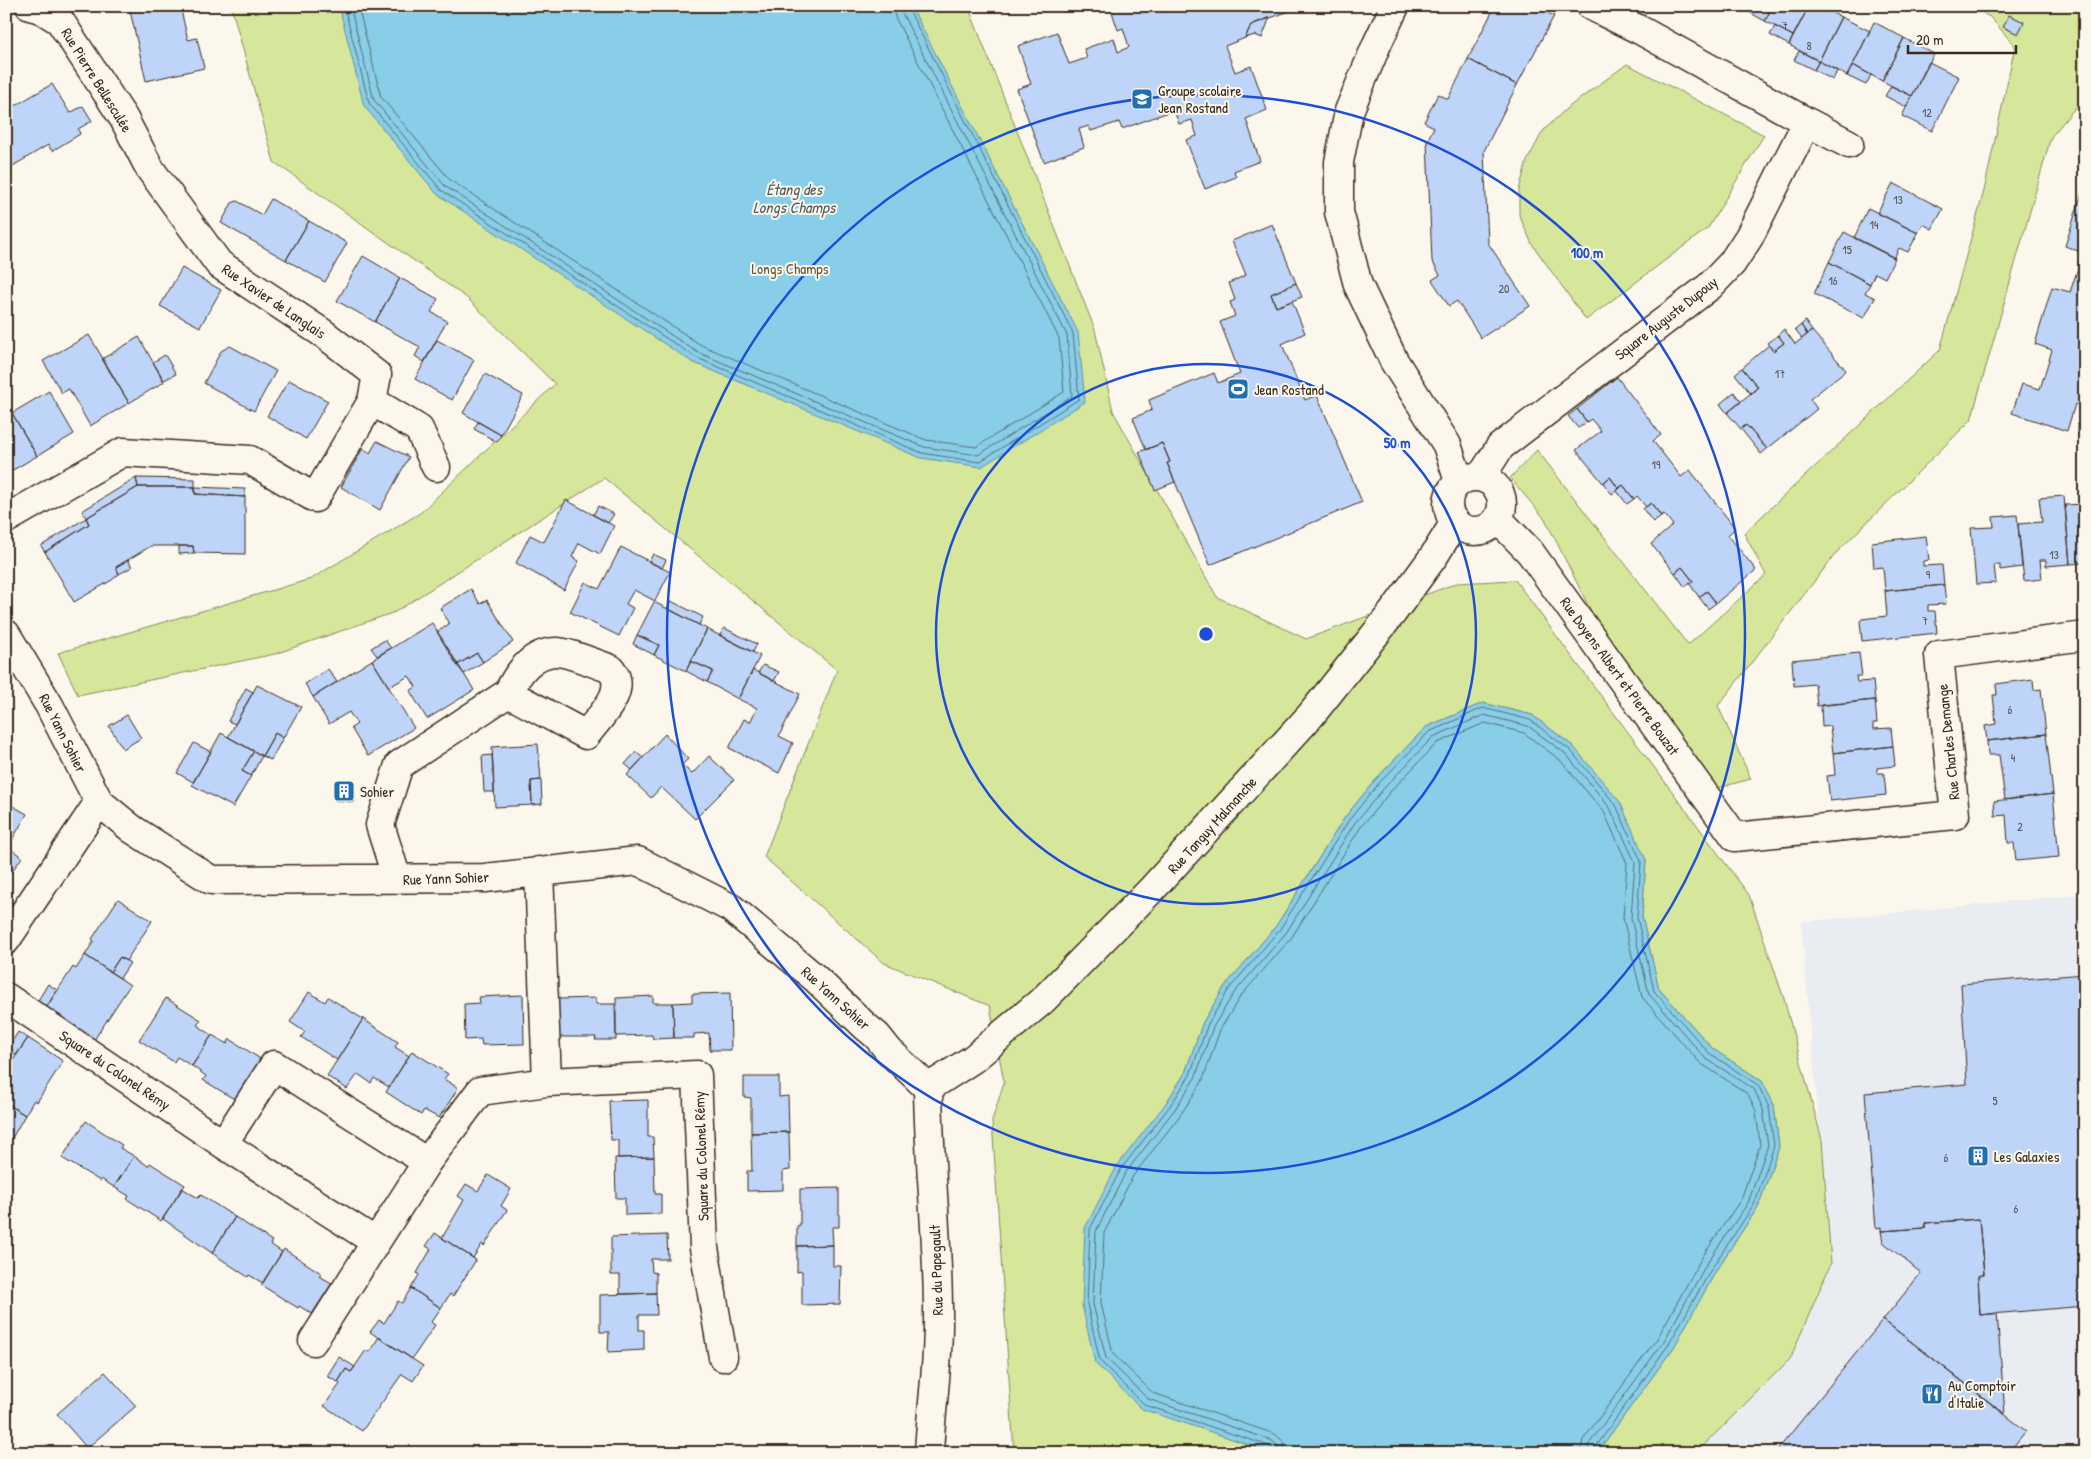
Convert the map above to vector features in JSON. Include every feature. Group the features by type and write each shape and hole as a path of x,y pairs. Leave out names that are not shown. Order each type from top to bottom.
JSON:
{"street":[{"name":"Rue Pierre Bellesculée","path":"30,6 41,9 60,21 124,119 150,168"},
{"path":"1395,6 1349,111 1338,162 1339,212 1358,286 1394,361 1470,479"},
{"path":"1605,9 1849,144"},
{"name":"Square Auguste Dupouy","path":"1470,479 1500,447 1710,286 1732,264 1749,238 1807,122"},
{"name":"Rue Xavier de Langlais","path":"6,519 123,452 250,460 315,498 372,401 377,376 324,334 219,264 150,168"},
{"path":"372,401 419,429 436,467"},
{"path":"1470,479 1489,479 1501,493 1503,502 1498,519 1485,529 1477,531 1461,528 1450,515 1448,496 1470,479"},
{"name":"Rue Doyens Albert et Pierre Bouzat","path":"1498,519 1530,552 1735,837"},
{"name":"Rue Tanguy Malmanche","path":"928,1088 973,1059 1043,1000 1154,888 1311,715 1398,605 1434,556 1455,522"},
{"name":"Rue Yann Sohier","path":"6,634 49,705 99,802 132,829 211,880 485,878 638,861 731,908 815,978 877,1036 889,1051 928,1088"},
{"name":"Rue Charles Demange","path":"1735,837 1955,815 1939,655 2085,636"},
{"path":"397,879 380,825 399,765 508,693"},
{"path":"6,940 99,802"},
{"path":"540,871 547,1082"},
{"name":"Square du Colonel Rémy","path":"6,997 223,1144 376,1242"},
{"path":"223,1144 274,1065 427,1162"},
{"name":"Square du Colonel Rémy","path":"313,1340 427,1162 480,1091 547,1082 697,1075 704,1248 722,1357"},
{"name":"Rue du Papegault","path":"928,1088 929,1146 938,1258 938,1325 929,1453"}],"shaded area":[{"path":"2085,894 2085,1453 1696,1453 1790,1359 1831,1263 1801,922"}],"green space":[{"name":"Longs Champs","path":"231,6 968,6 1095,330 1113,411 1217,597 1306,639 1457,583 1515,580 1749,895 1784,999 1822,1140 1831,1263 1790,1359 1696,1453 1597,1453 1674,1347 1717,1269 1758,1207 1779,1147 1774,1105 1762,1081 1713,1049 1659,989 1642,917 1646,860 1573,746 1532,715 1483,703 1426,727 1376,779 1345,817 1276,926 1225,986 1203,1022 1185,1073 1166,1103 1268,1451 1289,1453 1014,1453 992,1121 1004,1082 990,1006 884,963 764,857 837,670 604,478 395,612 275,654 78,695 58,653 311,579 420,513 555,384 467,298 274,162"},
{"path":"1969,6 2085,6 2085,96 2051,137 1971,420 1837,552 1718,706 1751,779 1713,789 1601,631 1545,519 1510,478 1537,450 1688,645 1766,575 1744,533 1940,350 1984,191 2015,46 1990,17"},
{"path":"1627,64 1764,135 1708,228 1586,320 1532,244 1519,215 1519,190 1527,161 1543,131 1566,109"}],"water":[{"name":"Étang des Longs Champs","path":"339,6 911,6 1078,332 1085,402 981,467 921,458 692,362 437,194 364,106"},
{"path":"1483,703 1532,715 1573,746 1620,802 1646,860 1642,917 1659,989 1713,1049 1762,1081 1774,1105 1779,1147 1758,1207 1717,1269 1674,1347 1597,1453 1289,1453 1268,1451 1142,1409 1095,1363 1082,1305 1085,1228 1117,1166 1166,1103 1185,1073 1203,1022 1225,986 1276,926 1345,817 1376,779 1426,727"}],"building":[{"path":"129,6 180,6 188,40 197,38 204,68 146,81"},
{"name":"Groupe scolaire Jean Rostand","path":"1110,6 1297,6 1298,8 1251,25 1245,38 1225,46 1235,72 1251,66 1267,110 1246,119 1260,161 1234,171 1236,177 1205,189 1186,140 1197,136 1192,120 1179,124 1174,110 1122,129 1119,122 1091,131 1089,126 1079,129 1084,147 1044,162 1017,89 1031,84 1018,46 1057,32 1069,64 1087,58 1084,49 1114,38 1118,52 1129,47 1123,28 1118,30"},
{"path":"1495,6 1535,6 1554,16 1517,85 1468,59"},
{"path":"1747,6 1761,6 1770,11 1765,21 1745,10"},
{"path":"1761,6 1772,6 1770,11"},
{"path":"1772,6 1809,6 1793,36 1765,21"},
{"path":"1809,6 1818,6 1841,17 1819,61 1789,45"},
{"path":"2009,15 2024,22 2018,34 2003,27"},
{"path":"1270,17 1262,38 1255,35 1245,38 1251,25"},
{"path":"1841,17 1870,31 1847,76 1819,61"},
{"path":"1874,22 1904,38 1882,81 1853,65"},
{"path":"1775,26 1793,36 1789,45 1770,35"},
{"path":"1904,38 1934,54 1912,96 1882,81"},
{"path":"1799,51 1819,61 1814,70 1794,60"},
{"path":"1468,59 1517,85 1484,151 1488,243 1530,306 1481,338 1457,301 1449,306 1432,280 1440,275 1432,261 1427,141 1434,127 1424,122 1438,94 1448,99"},
{"path":"1819,61 1837,71 1833,80 1814,70"},
{"path":"1929,62 1959,77 1932,131 1902,116"},
{"path":"1853,65 1871,75 1866,85 1847,76"},
{"path":"52,84 70,113 83,106 92,121 78,129 80,134 52,151 48,145 6,170 6,111"},
{"path":"1891,86 1912,96 1906,107 1885,96"},
{"path":"1893,183 1943,209 1932,229 1923,224 1918,233 1877,213"},
{"path":"2083,190 2085,191 2085,407 2075,404 2067,431 2012,413 2022,384 2040,389 2052,350 2035,344 2052,287 2070,292 2083,253 2065,246"},
{"path":"271,199 309,221 286,260 221,223 232,203 237,201 262,215"},
{"path":"1868,208 1918,233 1908,252 1899,248 1894,258 1854,238"},
{"path":"309,221 347,243 325,282 286,260"},
{"name":"Jean Rostand","path":"1272,224 1296,283 1271,294 1276,307 1292,301 1305,333 1282,344 1305,400 1317,395 1362,502 1210,565 1167,463 1170,462 1162,443 1146,450 1133,418 1152,410 1149,400 1214,373 1218,383 1240,374 1220,322 1235,316 1230,302 1235,300 1229,283 1246,275 1232,241"},
{"path":"1844,232 1895,258 1885,278 1875,273 1870,284 1829,262"},
{"path":"363,256 400,278 375,322 337,301"},
{"path":"1829,262 1870,284 1865,293 1875,298 1864,318 1814,294"},
{"path":"182,268 221,290 200,327 160,306"},
{"path":"400,278 438,299 431,312 447,321 424,362 415,356 420,347 375,322"},
{"path":"1296,283 1302,297 1276,307 1271,294"},
{"path":"1805,321 1812,331 1807,334 1801,325"},
{"path":"1801,325 1807,334 1802,339 1795,330"},
{"path":"1784,329 1795,344 1812,331 1846,370 1810,399 1817,409 1767,449 1746,425 1741,429 1727,413 1758,387 1742,368 1769,345 1773,351 1784,343 1778,335"},
{"path":"89,335 129,403 90,426 69,389 62,393 43,361"},
{"path":"1778,335 1784,343 1773,351 1767,343"},
{"path":"139,337 164,382 129,403 102,359"},
{"path":"437,340 474,360 452,400 415,379"},
{"path":"230,346 276,371 254,411 204,383 221,351"},
{"path":"165,355 176,374 164,380 153,362"},
{"path":"1742,368 1758,387 1751,394 1735,374"},
{"path":"485,374 523,395 501,435 463,413"},
{"path":"1617,377 1661,435 1653,441 1681,477 1690,470 1735,528 1728,535 1756,570 1716,603 1707,591 1699,597 1689,583 1693,581 1682,567 1675,573 1651,544 1673,525 1664,514 1661,516 1651,503 1646,507 1637,496 1634,499 1623,485 1619,489 1610,477 1603,483 1576,450 1601,431 1591,419 1587,422 1577,409"},
{"path":"289,380 328,401 306,439 267,416"},
{"path":"49,391 74,434 37,456 12,413"},
{"path":"1734,392 1741,402 1727,413 1720,404"},
{"path":"1577,409 1587,422 1578,428 1568,416"},
{"path":"12,413 37,456 6,474 6,416"},
{"path":"478,422 501,435 497,442 474,429"},
{"path":"1746,425 1767,449 1761,454 1741,429"},
{"path":"377,441 409,457 380,510 341,487 363,448 370,453"},
{"path":"1162,443 1170,462 1167,463 1175,482 1155,490 1139,452"},
{"path":"1610,477 1619,489 1612,494 1603,483"},
{"path":"136,478 138,487 86,518 82,511"},
{"path":"136,478 195,479 195,487 138,487"},
{"path":"1623,485 1634,499 1627,504 1616,490"},
{"path":"138,487 195,487 195,494 245,497 245,554 194,553 193,546 151,546 116,567 119,574 112,580 74,602 45,552 89,524 86,518"},
{"path":"195,487 245,489 245,497 195,494"},
{"path":"2064,496 2070,564 2046,566 2046,560 2040,560 2042,579 2024,581 2018,524 2042,522 2039,498"},
{"path":"566,500 614,526 600,554 579,543 572,557 579,561 564,590 516,563 530,535 544,542"},
{"path":"1651,503 1661,516 1653,522 1643,509"},
{"path":"2085,504 2085,563 2070,564 2065,505"},
{"path":"598,506 614,514 608,523 593,515"},
{"path":"2017,515 2022,567 2000,570 2000,565 1994,565 1996,583 1976,584 1971,528 1994,527 1993,517"},
{"path":"86,518 89,524 45,552 41,546"},
{"path":"1926,536 1929,560 1923,561 1923,566 1942,565 1944,585 1885,591 1883,567 1874,568 1872,542"},
{"path":"179,546 193,546 194,553 179,554"},
{"path":"621,547 670,572 655,601 634,590 626,604 633,608 619,636 570,612 585,582 599,589"},
{"path":"653,554 666,560 662,568 649,562"},
{"path":"128,560 132,567 119,574 116,567"},
{"path":"1682,567 1693,581 1685,587 1675,573"},
{"path":"1944,585 1946,604 1928,605 1928,611 1935,611 1937,633 1862,641 1860,621 1862,619 1887,616 1885,591"},
{"path":"471,589 480,604 487,600 513,642 483,662 477,653 457,665 437,632 449,624 440,608"},
{"path":"1707,591 1716,603 1708,609 1699,597"},
{"path":"671,601 703,617 699,625 667,608"},
{"path":"654,602 707,629 686,671 654,655 659,645 637,635"},
{"path":"432,623 474,690 427,719 410,691 416,687 409,676 389,687 372,660"},
{"path":"724,628 757,644 753,652 720,635"},
{"path":"707,629 760,656 738,699 707,682 713,671 691,661"},
{"path":"637,635 659,645 654,655 633,644"},
{"path":"385,640 391,648 377,656 371,648"},
{"path":"477,653 483,662 464,674 457,665"},
{"path":"1859,653 1862,676 1856,676 1857,682 1873,681 1875,700 1817,706 1815,684 1794,686 1792,660"},
{"path":"372,660 414,728 368,756 351,728 357,724 349,712 329,724 313,697"},
{"path":"691,661 713,671 707,682 686,671"},
{"path":"763,665 779,672 774,681 758,673"},
{"path":"328,669 337,682 313,697 305,684"},
{"path":"753,670 800,694 779,736 793,743 779,773 729,748 744,719 750,722 757,708 738,699"},
{"path":"2033,679 2034,690 2041,689 2046,734 1987,741 1985,726 1996,724 1993,695 1997,695 1996,684"},
{"path":"257,685 301,707 283,738 275,733 262,756 228,737"},
{"path":"246,688 253,692 235,724 228,721"},
{"path":"1875,700 1877,723 1873,723 1873,729 1891,728 1893,746 1833,753 1830,726 1822,727 1821,705"},
{"path":"127,715 141,738 123,749 109,726"},
{"path":"221,733 254,751 242,771 251,776 233,807 192,785"},
{"path":"275,733 283,738 271,760 262,756"},
{"path":"665,734 688,759 682,765 692,774 709,756 734,780 695,819 661,787 651,798 627,775"},
{"path":"2046,734 2053,794 2005,800 1999,755 1988,755 1987,741"},
{"path":"194,743 211,752 193,782 177,773"},
{"path":"538,744 541,780 531,781 532,805 495,807 492,747"},
{"path":"1893,746 1895,766 1877,768 1877,773 1884,773 1886,795 1830,801 1827,776 1835,775 1833,753"},
{"path":"254,751 262,756 251,776 242,771"},
{"path":"636,752 643,758 632,770 625,764"},
{"path":"492,755 494,792 484,792 482,756"},
{"path":"541,780 542,804 532,805 531,781"},
{"name":"Sohier","path":"335,781 354,782 353,802 335,800"},
{"path":"2053,794 2059,857 2016,861 2014,843 2008,843 2006,815 1995,816 1994,801"},
{"path":"6,802 27,814 8,847 22,857 11,873 6,870"},
{"path":"118,899 152,921 126,961 120,957 110,972 85,955 94,941 92,939"},
{"path":"85,955 130,985 94,1040 46,1008 73,967 76,969"},
{"path":"120,957 130,963 120,978 110,972"},
{"name":"Les Galaxies","path":"2085,974 2085,1306 1980,1315 1978,1276 1984,1274 1979,1219 1925,1223 1925,1228 1881,1231 1881,1227 1876,1228 1865,1093 1967,1084 1961,984"},
{"path":"48,984 57,990 46,1008 37,1002"},
{"path":"309,992 325,1002 328,997 363,1019 337,1060 301,1037 305,1032 290,1022"},
{"path":"730,993 731,1050 710,1050 709,1033 694,1034 694,1038 674,1038 673,1003 692,1002 692,994"},
{"path":"523,995 524,1044 482,1045 481,1039 465,1040 464,1004 480,1003 479,997"},
{"path":"653,996 653,1003 673,1003 674,1038 653,1039 652,1035 616,1036 616,998"},
{"path":"166,998 201,1020 197,1025 212,1035 192,1066 177,1057 174,1062 139,1040"},
{"path":"596,998 596,1004 615,1004 616,1040 595,1040 596,1037 559,1037 558,999"},
{"path":"363,1019 398,1042 395,1047 409,1056 389,1087 374,1078 371,1083 358,1074 347,1089 327,1076"},
{"path":"18,1032 28,1038 16,1055 7,1049"},
{"path":"212,1035 227,1044 230,1039 265,1062 239,1102 203,1080 206,1076 192,1066"},
{"path":"28,1038 63,1061 37,1102 34,1100 25,1115 6,1103 6,1071"},
{"path":"412,1051 448,1074 444,1079 458,1088 439,1118 424,1110 421,1115 386,1092"},
{"path":"744,1077 779,1077 779,1097 788,1096 789,1132 751,1133 751,1098 744,1097"},
{"path":"648,1100 648,1137 653,1137 654,1157 618,1158 618,1140 611,1140 609,1101"},
{"path":"6,1103 25,1115 6,1149"},
{"path":"86,1121 122,1145 120,1148 134,1156 114,1187 101,1179 100,1181 62,1158"},
{"path":"789,1132 790,1170 783,1171 783,1190 747,1191 747,1171 752,1171 751,1133"},
{"path":"134,1156 148,1166 150,1163 185,1185 161,1221 127,1199 129,1196 114,1187"},
{"path":"654,1157 655,1194 661,1194 661,1214 625,1215 625,1198 616,1198 615,1158"},
{"path":"488,1175 511,1189 501,1206 507,1210 484,1246 482,1244 473,1258 442,1238 464,1200 458,1196 466,1184 478,1191"},
{"path":"182,1188 198,1198 201,1195 235,1217 212,1253 163,1219"},
{"path":"839,1188 839,1227 832,1227 833,1245 797,1246 797,1226 800,1225 800,1189"},
{"path":"235,1217 272,1241 270,1244 282,1252 263,1283 249,1275 248,1277 212,1253"},
{"path":"1979,1219 1984,1274 1978,1276 1980,1315 1997,1313 2005,1414 1883,1320 1921,1273 1883,1242 1881,1231 1925,1228 1925,1223"},
{"path":"435,1233 476,1260 453,1296 450,1294 441,1308 411,1288 419,1275 417,1273 431,1249 426,1246"},
{"path":"667,1235 668,1259 651,1259 652,1272 656,1273 656,1293 620,1294 620,1275 611,1275 611,1237"},
{"path":"833,1245 833,1266 841,1266 840,1304 802,1305 802,1271 797,1272 797,1246"},
{"path":"284,1249 321,1273 319,1276 332,1283 312,1314 299,1306 298,1308 261,1285"},
{"path":"411,1288 441,1308 431,1322 435,1325 412,1359 370,1332 379,1320 384,1323 398,1301 402,1303"},
{"path":"656,1293 657,1315 639,1315 639,1330 644,1330 644,1350 608,1352 609,1332 600,1332 600,1295"},
{"path":"1883,1320 2026,1431 2008,1453 1775,1453"},
{"path":"379,1337 423,1366 413,1381 402,1374 362,1431 324,1406 340,1384 338,1382 346,1369 351,1372 366,1350 369,1352"},
{"path":"339,1357 355,1367 351,1372 346,1369 338,1382 327,1376"},
{"path":"105,1372 136,1406 87,1448 57,1414"},
{"path":"191,1448 195,1453 185,1453"}],"place":[{"name":"Groupe scolaire Jean Rostand","path":"1142,99"},
{"name":"Jean Rostand","path":"1238,389"},
{"name":"Sohier","path":"344,791"},
{"name":"Les Galaxies","path":"1978,1156"},
{"name":"Au Comptoir d'Italie","path":"1932,1394"}]}
